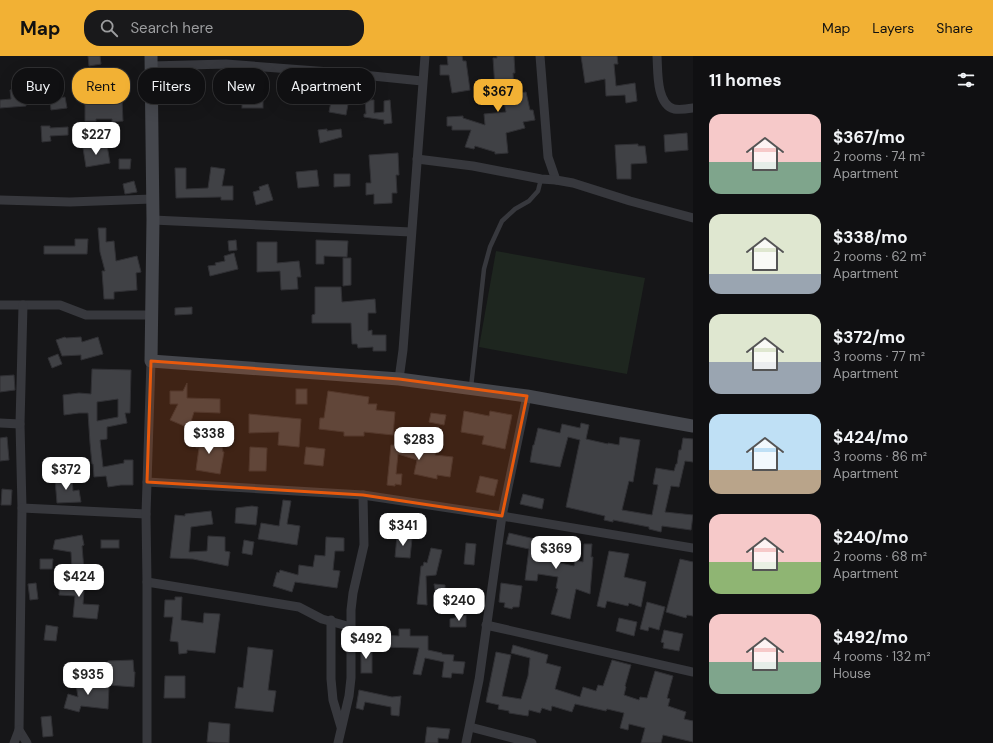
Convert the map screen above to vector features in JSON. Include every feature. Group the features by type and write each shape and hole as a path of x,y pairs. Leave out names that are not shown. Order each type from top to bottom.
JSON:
{"street":[{"path":"399,380 403,350 425,56"},
{"path":"540,56 548,157 556,180"},
{"path":"657,56 660,88 665,103 669,107 677,109 693,108"},
{"path":"147,743 146,514 151,361 150,315 153,220 151,61 226,64 422,81"},
{"path":"417,159 473,166 541,180 556,180 573,183 630,201 693,218"},
{"path":"0,200 70,202 152,199"},
{"path":"153,220 411,232"},
{"path":"0,305 60,305 86,314 150,315"},
{"path":"14,743 19,730 22,508 20,424 23,305"},
{"path":"151,361 399,380 527,396 693,426"},
{"path":"466,743 479,680 502,516 527,396"},
{"path":"0,423 20,424"},
{"path":"147,482 363,495 502,516 693,548"},
{"path":"338,743 349,696 351,678 351,626 353,593 364,545 363,495"},
{"path":"22,508 146,514"},
{"path":"147,582 299,607 322,619 351,626"},
{"path":"331,620 330,679 333,700 342,728"},
{"path":"486,624 693,672"},
{"path":"470,727 532,743"},
{"path":"19,730 27,743"}],"lane":[{"path":"470,389 484,269 490,247 502,221 516,209 529,202 538,191 541,180"}],"highlighted area":[{"path":"151,361 399,379 527,396 502,516 363,495 147,482"}],"shaded area":[{"path":"496,251 645,278 627,374 479,347"}],"building":[{"path":"88,56 100,56 101,64 89,66"},
{"path":"447,56 462,56 463,61 466,61 470,90 452,93 449,75 440,75 440,65 448,65"},
{"path":"497,56 514,56 514,94 526,92 530,110 533,110 535,120 523,122 525,128 506,133 508,153 495,154 495,152 475,146 474,149 465,147 471,130 452,130 452,126 447,126 447,117 463,116 463,118 485,125 484,114 506,112 501,88 495,88 493,58 497,58"},
{"path":"581,56 617,56 618,64 614,64 616,86 635,83 637,101 626,103 625,95 606,96 605,79 585,83"},
{"path":"10,90 12,90 12,104 26,104 26,106 0,108 0,100 11,99"},
{"path":"64,97 67,108 51,110 50,104 64,104"},
{"path":"390,100 392,123 384,124 384,120 364,117 364,114 366,114 365,104 374,104 374,113 384,112 384,101"},
{"path":"85,104 122,104 123,121 112,122 112,119 96,119 96,121 85,121"},
{"path":"242,104 263,104 263,108 242,108"},
{"path":"330,104 348,104 346,115 329,112"},
{"path":"41,126 50,126 50,128 68,127 68,135 50,136 51,141 42,142"},
{"path":"327,129 327,131 341,129 342,137 320,143 318,130"},
{"path":"687,133 688,150 665,152 664,135"},
{"path":"638,144 638,146 645,146 647,163 631,164 631,179 617,179 615,145"},
{"path":"107,145 110,163 86,167 83,148"},
{"path":"398,153 399,175 396,175 397,193 392,193 392,203 374,204 374,194 366,195 366,183 371,183 369,155"},
{"path":"119,159 131,159 130,169 119,169"},
{"path":"211,167 225,169 222,186 233,186 233,200 221,200 221,197 176,198 175,168 186,168 186,189 208,188"},
{"path":"317,170 319,186 298,188 296,172"},
{"path":"334,174 350,174 350,186 334,187"},
{"path":"134,181 137,192 125,194 123,184"},
{"path":"268,184 273,200 256,205 253,192 260,190 259,187"},
{"path":"98,228 106,228 106,242 114,241 116,261 137,256 141,272 136,273 137,290 114,292 114,299 104,299 102,271 105,271 100,252"},
{"path":"75,239 88,239 87,254 44,254 44,246 75,246"},
{"path":"236,240 237,250 229,251 228,241"},
{"path":"316,240 348,241 347,257 324,256 324,264 316,264"},
{"path":"257,242 277,242 277,263 299,261 301,277 297,277 298,289 281,290 280,271 257,272"},
{"path":"234,253 238,269 210,276 208,266 216,265 215,263 225,261 224,256"},
{"path":"343,258 351,258 351,285 343,286"},
{"path":"315,287 341,287 342,302 375,299 376,313 368,313 368,331 372,330 372,335 386,335 386,351 373,351 373,347 358,348 357,344 352,344 351,323 312,323 312,315 315,314"},
{"path":"192,307 192,314 175,315 175,308"},
{"path":"65,337 81,337 82,342 98,337 103,354 81,360 81,355 62,356 56,340"},
{"path":"58,354 62,364 52,368 48,358"},
{"path":"92,369 131,370 130,413 125,413 127,423 107,427 107,439 100,440 103,467 124,463 124,460 133,460 133,485 108,487 106,476 94,477 88,413 64,415 63,395 79,393 91,394","holes":["118,399 118,417 97,421 97,402"]},
{"path":"14,375 15,390 0,392 0,376"},
{"path":"187,383 187,398 220,399 220,413 194,412 189,428 170,420 178,404 170,404 170,391 183,391"},
{"path":"296,389 307,389 307,404 296,404"},
{"path":"328,391 369,397 368,404 377,404 376,410 395,412 393,435 364,432 364,436 344,436 344,432 319,429 320,418 324,418"},
{"path":"464,411 489,416 490,411 512,415 505,449 482,444 484,436 461,432"},
{"path":"431,413 446,415 444,425 429,422"},
{"path":"249,414 301,419 299,447 278,445 279,432 249,433"},
{"path":"581,423 589,425 586,439 619,445 620,437 640,440 633,482 629,481 622,510 652,515 658,485 653,484 656,468 674,471 677,464 679,450 681,450 683,438 693,439 693,462 685,461 679,487 671,486 665,512 693,515 691,530 662,526 661,532 649,529 649,527 613,520 613,522 604,520 605,516 566,507 580,440 568,437 560,467 530,462 533,445 538,428 560,433 562,424 580,428"},
{"path":"196,434 211,434 211,446 222,446 224,452 220,474 196,470 199,448 196,448"},
{"path":"7,437 9,460 0,461 0,438"},
{"path":"408,439 437,446 435,455 453,457 450,477 437,475 437,479 414,474 417,460 398,454 396,474 402,474 401,485 387,485 391,445 407,446"},
{"path":"250,447 267,448 266,471 249,471"},
{"path":"306,447 325,449 323,466 304,464"},
{"path":"480,476 498,480 494,496 476,492"},
{"path":"72,478 73,491 79,490 81,502 57,503 55,479"},
{"path":"2,489 12,490 11,505 1,505"},
{"path":"523,494 544,499 542,509 520,504"},
{"path":"283,500 291,501 287,524 300,526 297,545 258,539 261,523 279,526"},
{"path":"252,506 258,507 256,525 235,523 236,508"},
{"path":"211,511 213,524 191,527 189,552 207,551 208,536 225,537 225,551 230,552 228,566 193,559 170,558 175,515 185,516 185,514"},
{"path":"509,533 539,540 540,537 560,541 556,562 574,566 575,560 583,562 584,544 592,544 591,557 593,557 590,594 576,589 570,619 551,614 558,589 556,588 558,577 538,574 537,581 525,580 529,549 506,544"},
{"path":"82,535 84,545 82,546 84,570 72,570 71,552 53,549 55,540"},
{"path":"397,536 412,538 410,558 395,557"},
{"path":"326,537 344,538 344,551 335,551 333,570 340,571 337,588 295,582 292,592 273,586 277,572 279,573 280,570 298,575 299,565 313,567 315,555 325,556"},
{"path":"101,540 119,540 119,548 101,548"},
{"path":"244,540 254,542 252,555 242,553"},
{"path":"466,543 476,544 474,565 464,564"},
{"path":"431,548 442,550 436,575 426,576 427,605 417,604 421,566 423,566 424,562 427,563"},
{"path":"609,551 629,554 624,577 646,582 641,607 629,603 628,606 607,601 605,608 597,606"},
{"path":"40,559 53,559 52,569 40,569"},
{"path":"680,559 693,562 693,616 687,615 686,618 666,612"},
{"path":"85,578 83,604 99,605 97,619 73,617 75,596 59,595 60,581"},
{"path":"36,583 38,599 30,600 28,584"},
{"path":"501,583 522,586 519,607 513,607 512,609 504,607 505,603 499,602"},
{"path":"434,584 445,585 445,588 466,591 465,600 471,601 470,609 438,606"},
{"path":"175,597 182,597 181,620 203,623 204,613 220,614 215,653 187,650 187,653 179,654 178,642 170,641 173,617 164,617 165,600 175,600"},
{"path":"647,602 665,607 659,630 649,627 648,631 640,629"},
{"path":"466,615 466,627 450,627 450,619"},
{"path":"619,618 637,622 634,636 616,631"},
{"path":"46,625 58,627 56,641 44,640"},
{"path":"399,629 410,629 410,636 428,636 428,650 442,654 454,655 453,661 465,662 463,674 452,673 451,678 442,677 444,662 425,658 421,675 413,674 419,648 381,647 382,635 399,636"},
{"path":"664,630 683,634 679,651 663,648 664,643 661,642"},
{"path":"513,645 548,655 546,663 561,667 555,689 580,697 583,687 596,691 598,685 603,686 612,660 631,665 624,695 639,700 640,697 647,698 655,671 673,676 667,698 670,699 668,706 686,712 684,719 693,721 693,742 663,735 661,743 641,743 645,728 629,724 628,730 620,728 624,713 607,709 606,711 575,704 572,712 552,706 551,711 542,708 540,713 529,710 528,716 509,713 509,711 498,709 499,705 486,702 496,652 511,655 502,696 521,699 528,676 530,658 511,653"},
{"path":"248,647 273,650 268,690 276,691 273,712 235,708 238,687 243,688"},
{"path":"361,647 372,647 372,673 361,673"},
{"path":"133,660 135,672 134,687 108,685 108,661"},
{"path":"82,670 84,685 109,686 108,709 81,706 79,712 64,708 68,694 78,697 74,672"},
{"path":"165,676 185,676 185,698 164,698"},
{"path":"359,690 392,697 401,696 399,716 391,715 391,707 365,702 363,710 356,708"},
{"path":"51,716 53,736 43,737 41,717"},
{"path":"209,722 230,724 229,743 207,742"},
{"path":"427,727 450,729 448,739 438,738 438,743 425,743"}]}
